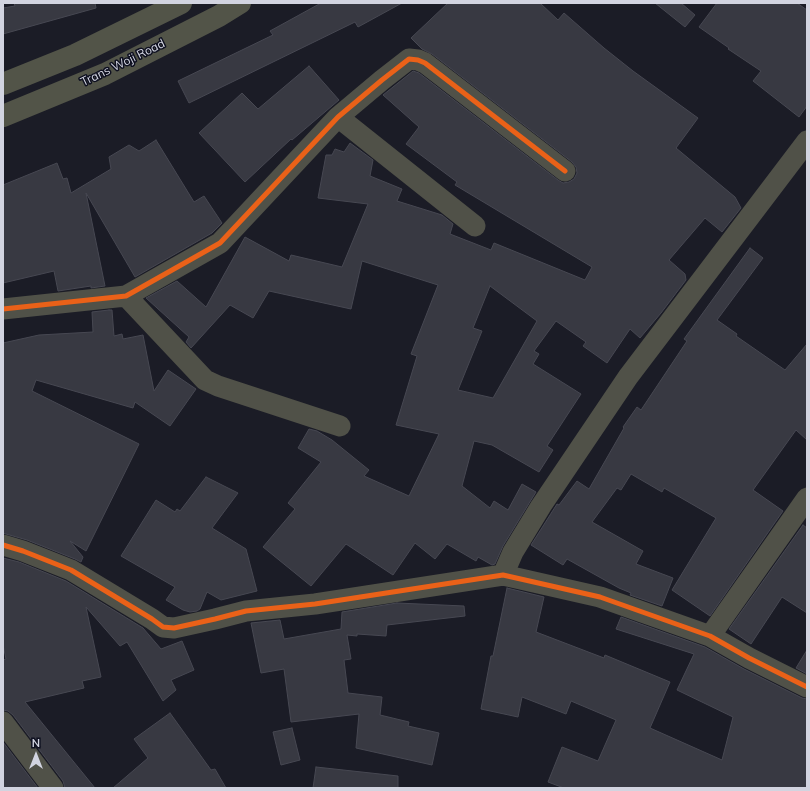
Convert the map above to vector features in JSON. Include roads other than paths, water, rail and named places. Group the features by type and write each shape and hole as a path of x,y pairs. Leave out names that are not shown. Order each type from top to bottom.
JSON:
{"main road":[{"path":"3,84 75,55 181,3"},
{"name":"Trans Woji Road","path":"3,116 105,74 218,16 240,3"}],"street":[{"path":"3,309 126,296 220,243 338,117 409,59 418,60 425,63 565,171"},
{"path":"338,117 475,226"},
{"path":"503,575 513,552 541,506 628,376 807,141"},
{"path":"126,296 205,380 218,386 340,426"},
{"path":"710,636 807,498"},
{"path":"3,545 24,551 71,570 163,627 168,628 174,628 246,611 315,604 503,575 600,597 710,636 807,688"},
{"path":"3,722 53,788"}]}
